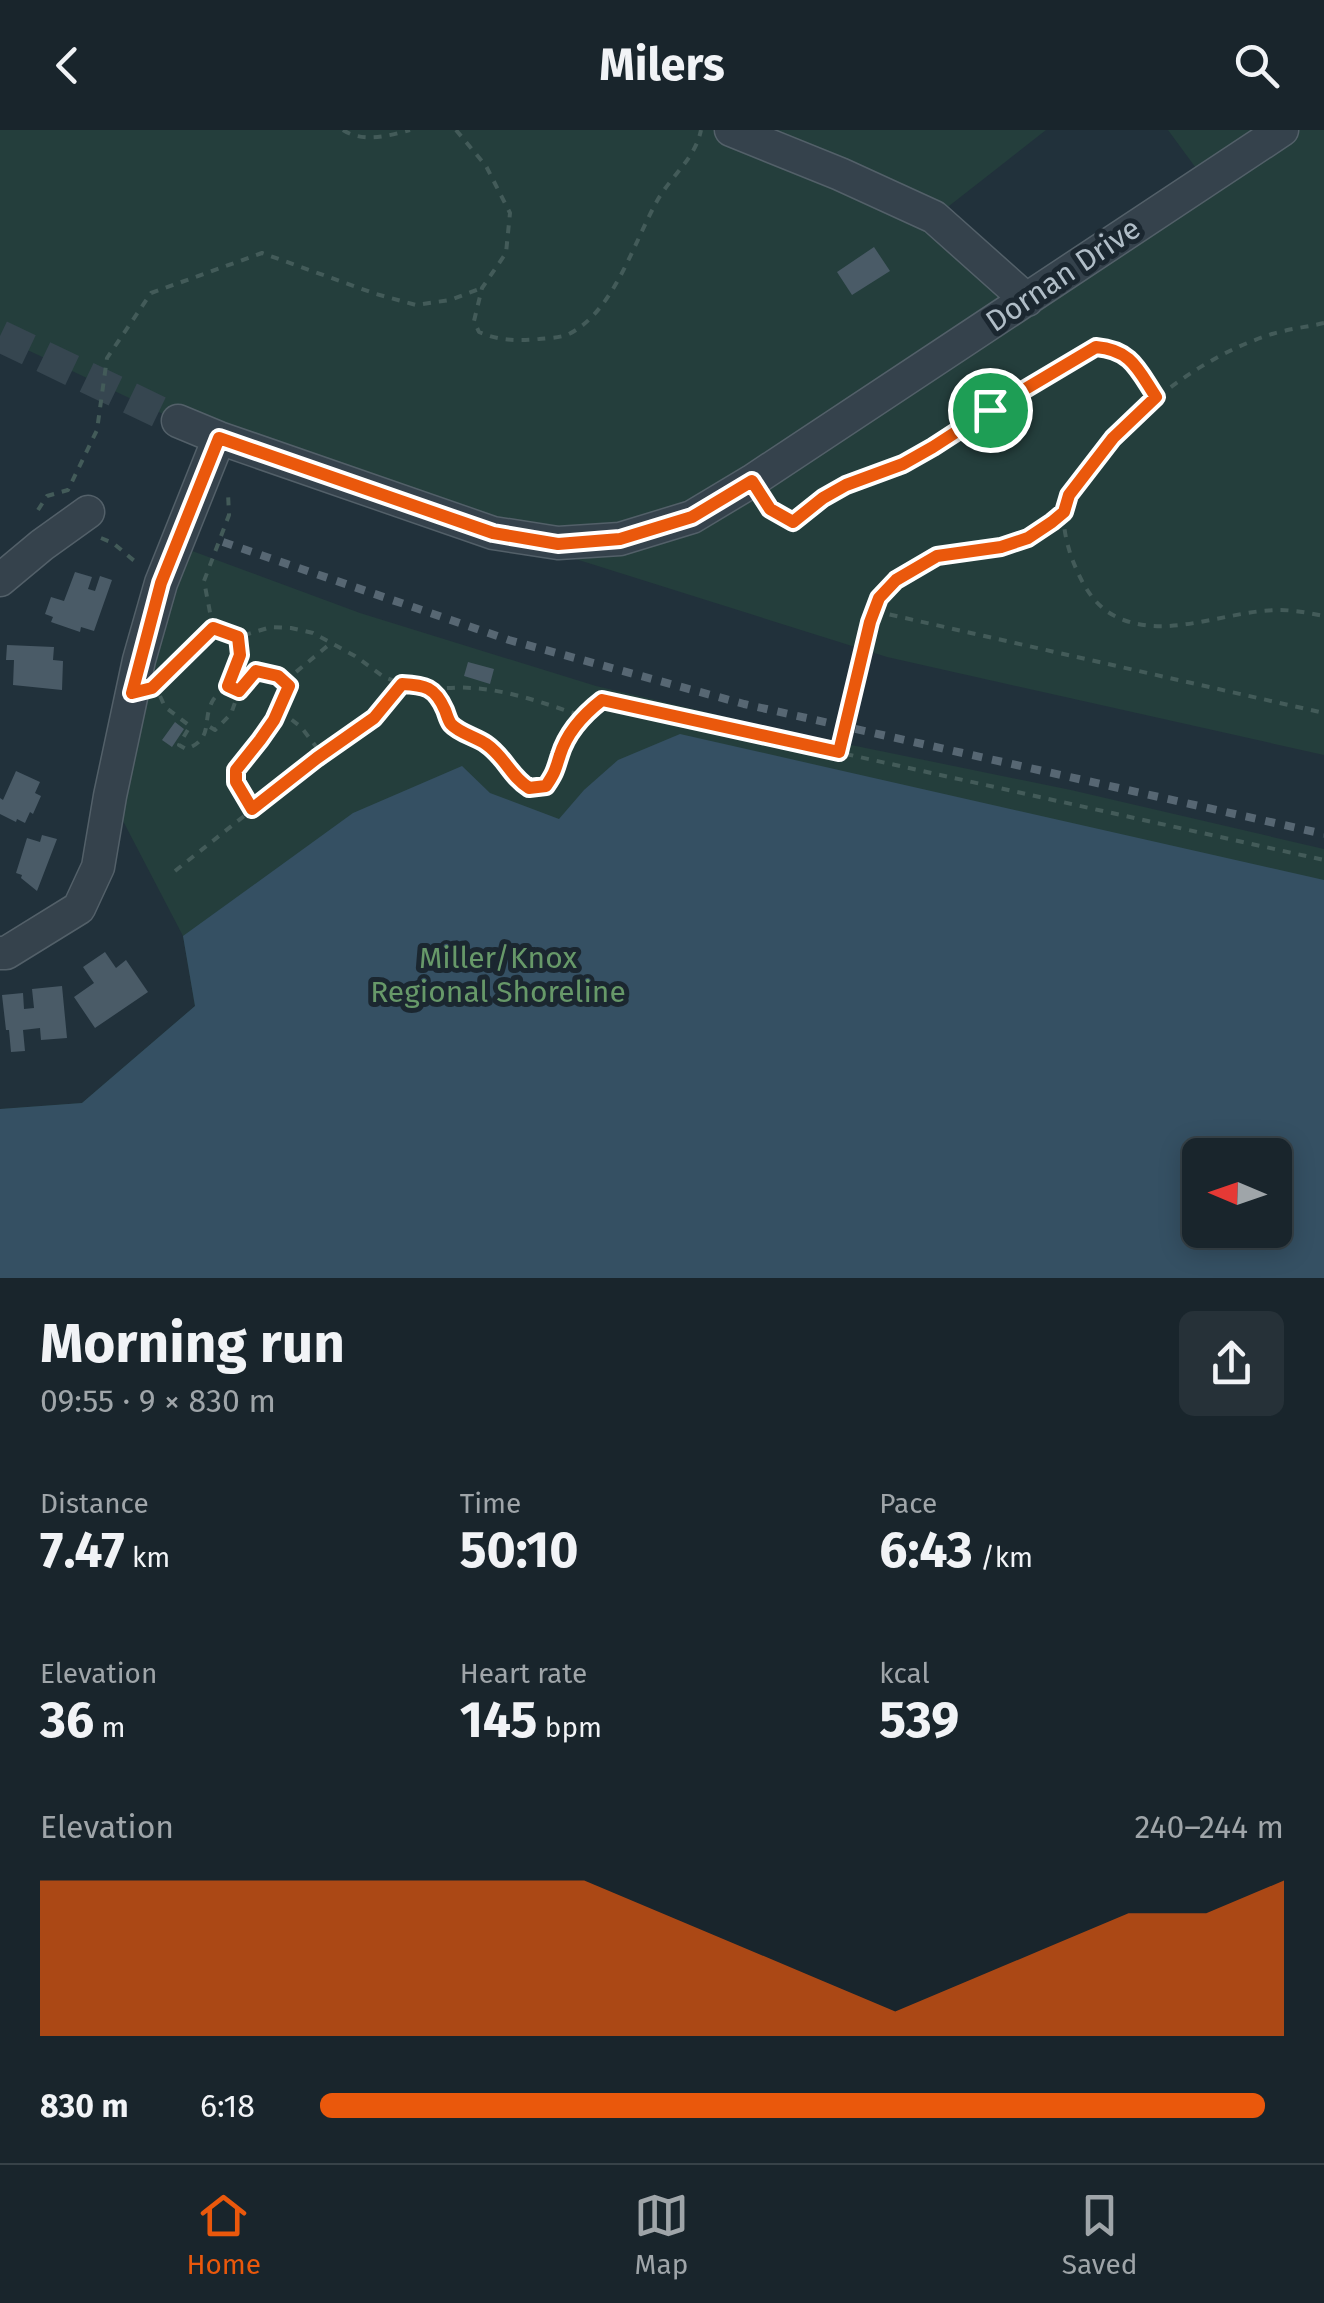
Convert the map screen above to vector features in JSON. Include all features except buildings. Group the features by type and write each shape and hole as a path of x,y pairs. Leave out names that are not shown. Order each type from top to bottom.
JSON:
{"street":[{"path":"731,130 934,217 1027,300"},
{"name":"Dornan Drive","path":"178,421 493,533 558,544 620,539 692,517 752,481 1282,130"},
{"path":"0,954 79,908 98,866 110,796 143,689 161,583 219,438"},
{"path":"0,580 66,528"}],"path":[{"path":"343,130 356,138 390,136 410,130"},
{"path":"456,130 486,166 510,213 506,253 482,288 474,321 478,332 513,342 566,336 590,320 632,255 658,199 698,147 701,130"},
{"path":"161,583 112,543 81,528 66,528 34,518 47,496 68,490 98,430 107,358 151,293 262,253 416,305 450,300 482,288"},
{"path":"1324,324 1272,334 1210,361 1156,397 1113,438 1069,495 1064,512 1064,535 1090,595 1108,612 1134,623 1164,626 1276,610 1324,616"},
{"path":"752,481 770,509 793,522 823,498 903,464 1096,347 1117,349 1134,364 1156,397"},
{"path":"213,628 204,582 230,515 228,479"},
{"path":"839,752 879,598 896,580 937,556 1001,547 1028,538 1064,512"},
{"path":"874,611 1324,713"},
{"path":"213,628 238,637 271,627 313,633 384,677 402,684 424,685 439,697 451,725 484,742 501,756 516,780 529,788 546,786 556,772 560,752 582,716 602,700 1324,860"},
{"path":"213,628 143,689 190,726 179,746 186,750 203,738 211,703 228,686 240,655 238,637"},
{"path":"252,809 236,782 236,770 280,710 296,672 331,643"},
{"path":"208,726 215,730 230,714 239,691 256,671 278,676 289,686"},
{"path":"174,871 322,754 374,718 402,684"},
{"path":"228,686 239,691"},
{"path":"431,690 458,686 486,688 582,716"},
{"path":"280,710 301,727 322,754"}],"green space":[{"path":"0,130 1046,130 935,217 1027,300 1204,179 1168,130 1324,130 1324,755 887,657 493,533 178,421 0,337"},
{"name":"Miller/Knox Regional Shoreline","path":"176,545 360,613 596,686 1324,849 1324,1278 0,1278 0,1109 82,1103 195,1006 183,936 110,796"}],"water":[{"name":"Miller/Knox Regional Shoreline","path":"680,734 1324,880 1324,1278 0,1278 0,1109 82,1103 195,1006 183,936 353,813 462,766 490,793 559,819 618,760"}],"tunnel":[{"path":"0,336 178,421"}],"railway":[{"path":"223,542 509,640 744,704 1324,834"}],"route":[{"path":"1096,347 1117,349 1134,364 1156,397 1113,438 1069,495 1064,512 1052,522 1028,538 1001,547 937,556 896,580 879,598 839,752 602,700 582,716 560,752 556,772 546,786 529,788 516,780 501,756 484,742 451,725 439,697 431,690 424,685 402,684 374,718 252,809 236,782 236,770 274,720 289,686 278,676 256,671 239,691 228,686 240,655 238,637 213,628 152,688 132,693 161,583 219,438 493,533 558,544 620,539 692,517 752,481 770,509 793,522 823,498 903,464 990,410 1096,347"}]}
